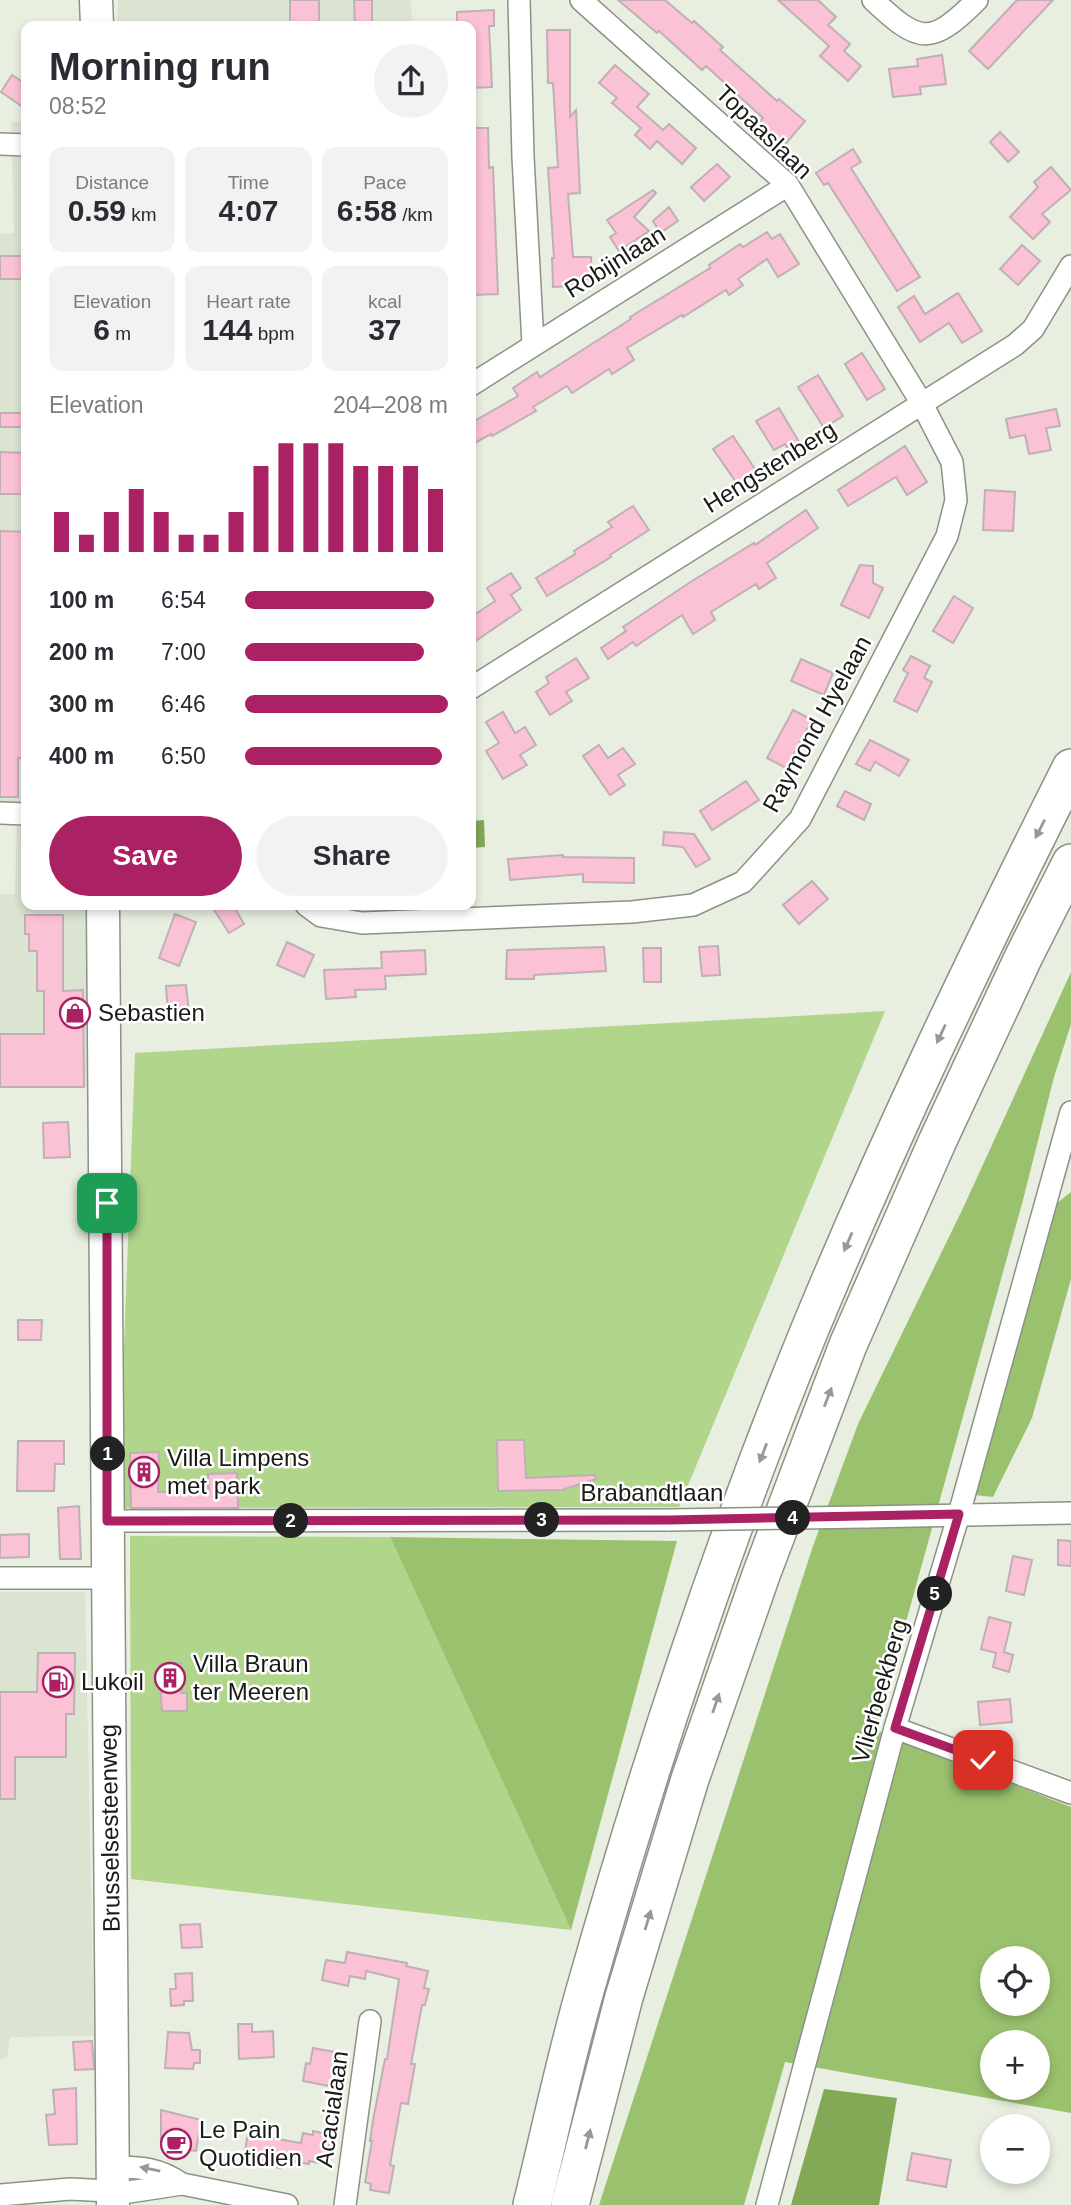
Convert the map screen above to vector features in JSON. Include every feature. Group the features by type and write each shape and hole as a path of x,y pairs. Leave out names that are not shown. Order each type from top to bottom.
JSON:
{"highway":[{"path":"532,2205 585,1989 653,1765 719,1569 809,1331 897,1127 987,935 1071,768"},
{"path":"570,2205 624,1997 690,1779 761,1575 848,1345 938,1140 1071,863"}],"main road":[{"path":"96,0 97,21"},
{"name":"Brusselsesteenweg","path":"105,910 113,2188"}],"street":[{"name":"Topaaslaan","path":"581,0 788,185 921,402"},
{"path":"873,0 901,26 921,35 937,33 960,18 977,0"},
{"path":"520,1 523,157 533,344"},
{"path":"0,144 21,145"},
{"name":"Robijnlaan","path":"476,381 788,185"},
{"name":"Hengstenberg","path":"476,685 1015,345 1033,329 1071,266"},
{"name":"Raymond Hyelaan","path":"313,910 321,916 362,923 632,912 693,905 743,882 800,819 947,536 956,500 952,462 921,402"},
{"path":"0,813 21,814"},
{"name":"Vlierbeekberg","path":"767,2205 895,1728 1062,1173 1071,1112"},
{"name":"Brabandtlaan","path":"107,1521 670,1520 1071,1513"},
{"path":"0,1578 108,1578"},
{"path":"895,1728 1071,1793"},
{"name":"Acacialaan","path":"345,2205 370,2021"},
{"path":"0,2195 113,2188 129,2192 182,2184 287,2205"}],"shaded area":[{"path":"118,0 411,0 412,21 117,21"},
{"path":"21,121 21,910 91,910 96,1087 0,1087 0,894 15,894 17,811 0,810 0,234 14,233 11,122"},
{"path":"484,820 485,847 476,848 476,821"},
{"path":"1071,972 1071,1024 1054,1077 1023,1200 876,1730 1071,1807 1071,2113 998,2100 1050,2100 1050,2030 980,2030 980,2097 785,2062 744,2205 599,2205 813,1546 858,1424 964,1206"},
{"path":"885,1011 679,1507 118,1508 135,1053"},
{"path":"1071,1192 1071,1279 1032,1418 993,1497 974,1495 1052,1207"},
{"path":"130,1536 390,1537 571,1930 131,1879"},
{"path":"390,1537 677,1541 571,1930"},
{"path":"0,1592 85,1592 94,2036 10,2037 7,2058 0,2059"},
{"path":"824,2089 897,2098 879,2205 791,2205"}],"building":[{"path":"290,0 319,0 319,21 290,21"},
{"path":"354,0 372,0 372,21 355,21"},
{"path":"618,0 665,0 723,47 720,50 777,101 779,99 805,121 782,148 757,125 763,118 706,66 702,70 659,31 657,33"},
{"path":"778,0 818,0 836,17 828,25 850,44 844,51 861,66 848,81 820,56 829,46"},
{"path":"1017,0 1053,0 988,69 969,51"},
{"path":"494,10 494,26 489,26 492,87 476,88 476,21 457,21 457,12"},
{"path":"547,30 570,30 570,117 576,110 580,193 568,194 573,257 591,257 592,279 572,280 572,286 553,287 554,258 548,168 558,167 553,83 548,83"},
{"path":"942,55 946,84 920,87 921,94 893,97 889,69 918,66 917,59"},
{"path":"615,65 649,94 637,107 663,130 669,124 696,148 682,164 657,141 650,149 635,135 641,128 612,103 617,98 599,83"},
{"path":"12,75 21,81 21,106 1,92"},
{"path":"476,128 488,128 489,168 493,167 498,294 476,295"},
{"path":"1000,132 1019,152 1008,162 990,142"},
{"path":"853,149 861,162 851,168 920,277 897,291 828,183 824,185 816,173"},
{"path":"717,164 730,177 704,201 691,187"},
{"path":"1051,167 1071,190 1042,214 1050,222 1033,239 1010,217 1038,187 1034,182"},
{"path":"653,190 656,193 634,217 649,231 619,251 610,237 616,233 607,220"},
{"path":"669,207 678,221 660,233 653,221"},
{"path":"767,232 772,239 780,234 799,264 778,277 767,259 738,279 743,285 729,295 726,290 627,348 634,360 612,374 609,369 572,393 567,386 533,407 536,411 476,442 476,420 518,396 513,388 537,372 540,377 710,268 709,265 740,244 743,247"},
{"path":"1022,245 1040,261 1018,285 1000,269"},
{"path":"0,256 21,256 21,279 0,279"},
{"path":"958,293 982,331 962,343 949,323 920,342 898,307 914,296 925,314"},
{"path":"862,353 885,389 867,400 845,364"},
{"path":"818,375 843,416 824,428 798,387"},
{"path":"779,408 799,442 788,449 785,444 774,450 756,421"},
{"path":"1056,409 1060,426 1046,428 1051,450 1029,454 1025,435 1010,438 1006,419"},
{"path":"0,413 21,413 21,427 0,427"},
{"path":"733,436 757,472 738,485 713,449"},
{"path":"905,446 927,482 907,495 896,477 848,506 838,490"},
{"path":"0,452 21,453 21,494 0,494"},
{"path":"985,490 1015,492 1013,531 983,530"},
{"path":"633,506 649,530 547,596 536,578 612,527 608,522"},
{"path":"806,510 818,528 767,563 776,578 759,589 756,584 711,612 715,620 693,634 682,615 636,646 633,642 608,659 601,648 626,631 623,627"},
{"path":"0,531 21,532 21,758 18,758 18,797 0,797"},
{"path":"860,565 873,566 873,583 883,588 869,618 841,605"},
{"path":"511,573 521,588 511,595 521,610 476,641 476,614 495,601 487,588"},
{"path":"954,596 973,608 953,643 933,631"},
{"path":"911,656 930,666 924,678 932,682 917,712 894,701 908,673 903,670"},
{"path":"576,658 589,678 566,692 572,701 550,715 536,692 549,683 546,677"},
{"path":"801,659 833,673 824,695 791,681"},
{"path":"793,710 812,720 786,768 767,758"},
{"path":"503,712 515,733 525,727 536,745 520,755 527,765 503,779 486,751 499,743 486,722"},
{"path":"870,740 909,760 899,776 875,762 870,771 856,764"},
{"path":"599,745 608,758 623,748 635,764 618,775 625,785 610,795 583,756"},
{"path":"746,781 759,800 712,830 700,811"},
{"path":"845,791 871,804 864,820 837,806"},
{"path":"664,832 694,834 710,859 696,867 683,847 663,845"},
{"path":"563,855 634,858 634,883 583,882 583,874 510,880 508,859"},
{"path":"812,881 828,899 799,924 783,905"},
{"path":"214,910 236,910 244,924 229,933"},
{"path":"175,914 196,922 179,966 159,958"},
{"path":"25,915 63,915 63,991 83,990 84,1087 0,1087 0,1034 44,1034 44,991 37,991 37,951 29,951"},
{"path":"287,942 314,955 304,977 277,965"},
{"path":"718,946 720,975 702,976 699,947"},
{"path":"604,947 606,971 534,975 534,979 506,979 507,950"},
{"path":"643,948 661,948 661,982 644,982"},
{"path":"425,950 426,974 385,976 386,989 355,990 356,997 326,999 324,970 382,968 381,952"},
{"path":"186,985 189,1013 168,1015 166,986"},
{"path":"68,1122 70,1157 44,1158 43,1123"},
{"path":"18,1320 42,1320 41,1340 18,1340"},
{"path":"497,1440 524,1440 526,1478 595,1475 596,1479 562,1490 498,1491"},
{"path":"18,1441 64,1441 64,1464 55,1464 54,1491 17,1491"},
{"path":"159,1452 158,1492 209,1492 208,1474 237,1473 238,1508 131,1508 130,1453"},
{"path":"79,1506 81,1559 60,1559 58,1508"},
{"path":"29,1534 29,1557 0,1558 0,1535"},
{"path":"1058,1540 1071,1541 1071,1566 1058,1565"},
{"path":"1013,1556 1032,1560 1024,1595 1006,1591"},
{"path":"989,1617 1011,1623 1004,1652 1013,1655 1009,1672 993,1667 996,1653 981,1649"},
{"path":"38,1653 75,1653 74,1714 66,1714 66,1757 15,1757 15,1799 0,1799 0,1692 37,1692"},
{"name":"Villa Braun ter Meeren","path":"181,1663 181,1693 187,1693 187,1711 162,1711 159,1664"},
{"path":"1010,1699 1012,1722 980,1725 978,1702"},
{"path":"200,1924 202,1947 182,1948 180,1925"},
{"path":"347,1952 407,1963 406,1966 428,1971 424,1988 429,1989 425,2005 422,2005 411,2064 415,2064 408,2104 401,2103 390,2165 394,2166 389,2193 370,2190 371,2184 365,2182 373,2120 387,2059 399,1979 366,1971 365,1979 350,1976 348,1986 322,1980 326,1960 345,1963"},
{"path":"192,1973 193,2001 171,2006 170,1989 176,1989 175,1974"},
{"path":"238,2024 252,2024 252,2032 273,2031 274,2057 239,2059"},
{"path":"168,2032 189,2033 192,2050 200,2050 200,2063 194,2063 193,2069 165,2068"},
{"path":"92,2041 94,2069 75,2070 73,2042"},
{"path":"313,2048 340,2053 334,2087 303,2081 306,2063 310,2064"},
{"path":"76,2088 77,2144 49,2145 46,2115 55,2114 53,2090"},
{"path":"161,2110 201,2120 196,2151 166,2147 161,2140"},
{"path":"313,2131 331,2135 325,2164 283,2160 281,2168 243,2161 248,2134 301,2143 303,2133 313,2135"},
{"path":"912,2153 951,2160 946,2187 907,2180"}],"place":[{"name":"Sebastien","path":"75,1013"},
{"name":"Villa Limpens met park","path":"144,1472"},
{"name":"Villa Braun ter Meeren","path":"170,1678"},
{"name":"Lukoil","path":"58,1682"},
{"name":"Le Pain Quotidien","path":"176,2144"}],"route":[{"path":"107,1203 107,1521 670,1520 959,1514 895,1728 983,1760"}]}
